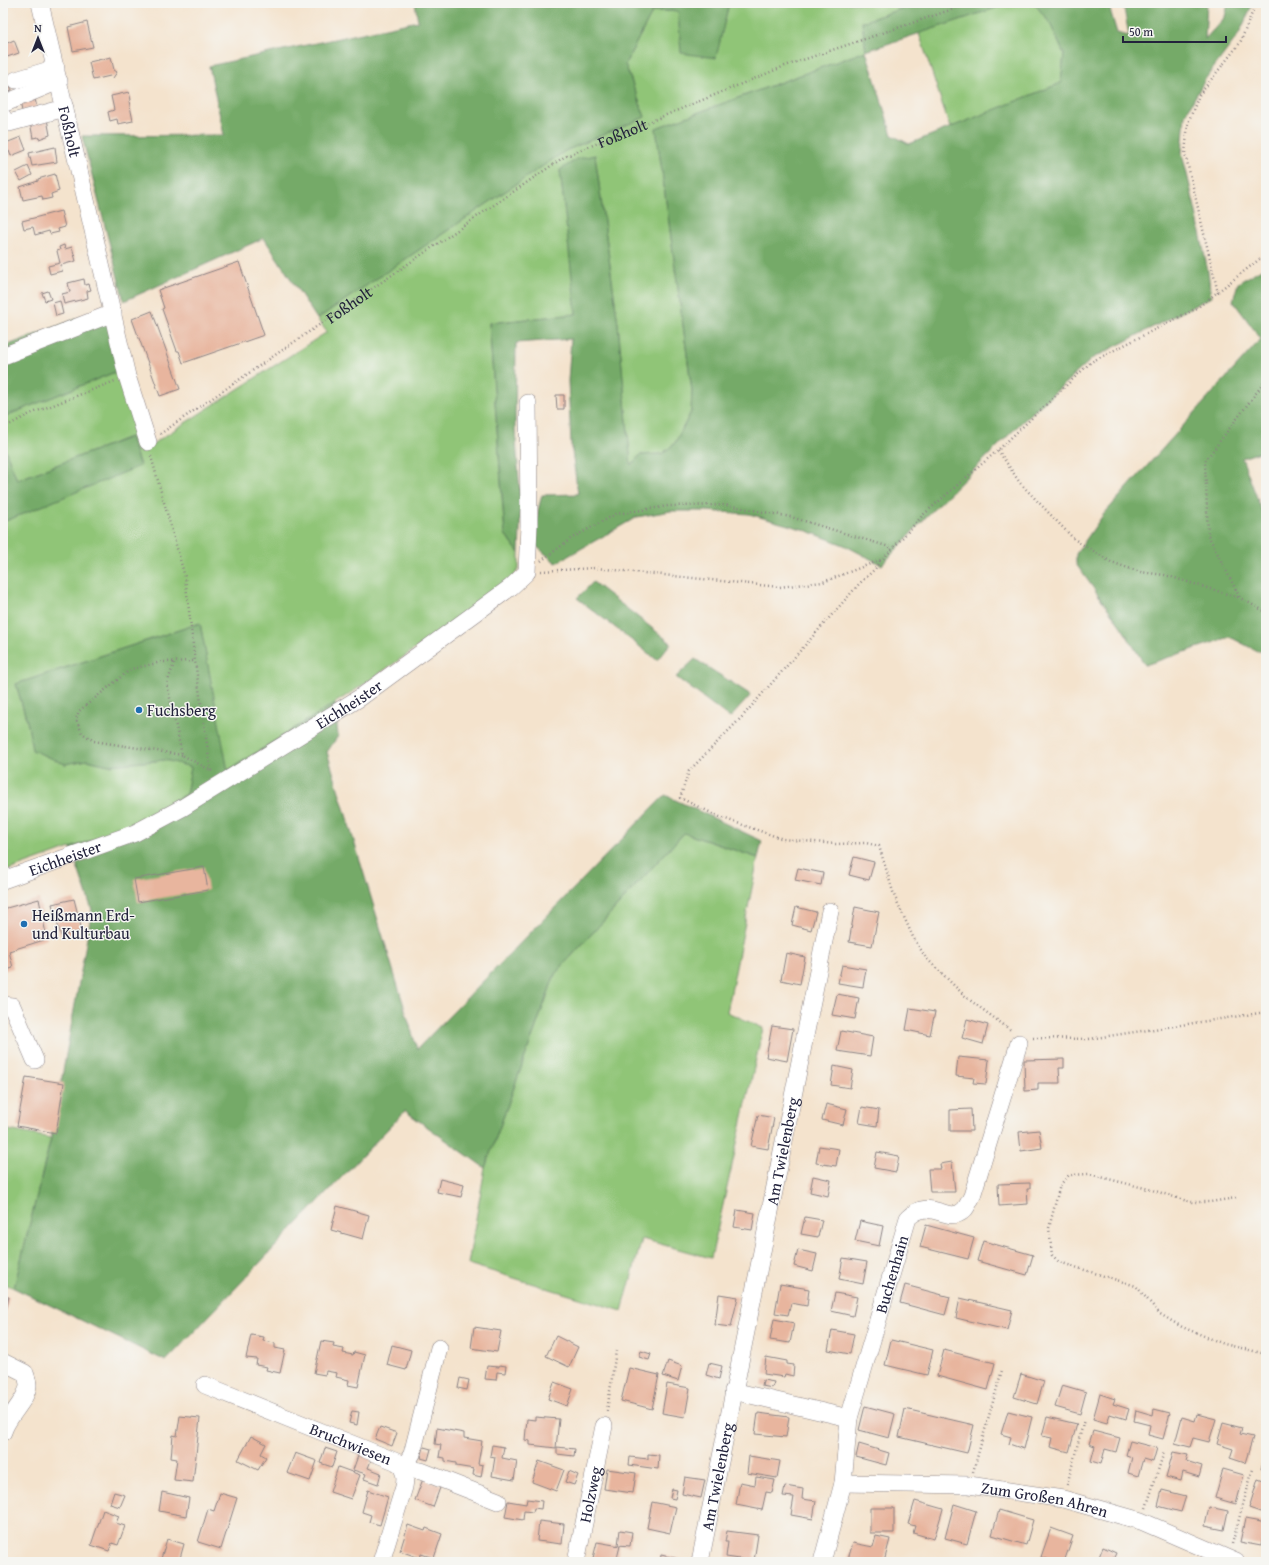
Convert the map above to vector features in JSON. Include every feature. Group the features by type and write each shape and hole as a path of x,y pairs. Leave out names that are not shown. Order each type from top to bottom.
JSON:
{"street":[{"name":"Foßholt","path":"40,3 127,376 148,442"},
{"path":"16,80 57,74"},
{"path":"3,104 57,74"},
{"path":"3,117 5,122 9,123 65,108"},
{"path":"3,356 113,313"},
{"path":"527,572 529,525 528,403"},
{"name":"Eichheister","path":"3,880 134,833 182,808 198,796 361,697 511,587 527,572"},
{"name":"Am Twielenberg","path":"700,1562 830,911"},
{"path":"3,1005 12,1006 35,1060"},
{"name":"Buchenhain","path":"822,1562 843,1483 849,1418 908,1218 916,1210 927,1208 952,1216 964,1211 972,1196 1020,1040"},
{"path":"439,1348 412,1454 403,1469 421,1471 498,1501"},
{"path":"3,1362 25,1373 28,1385 21,1401 9,1418 3,1432"},
{"name":"Bruchwiesen","path":"205,1385 397,1462 403,1469 406,1479 381,1562"},
{"path":"733,1391 849,1418"},
{"name":"Holzweg","path":"576,1562 604,1426"},
{"name":"Zum Großen Ahren","path":"843,1483 969,1486 1063,1499 1141,1521 1232,1560"}],"path":[{"name":"Foßholt","path":"148,442 564,157 785,66 971,3"},
{"path":"1218,293 1185,153 1188,123 1199,95 1240,43 1256,3"},
{"path":"1266,260 1262,258 1197,308 1092,362 998,450 922,515 893,548 880,560 875,569 859,584 742,718 689,771 680,798 720,817 783,839 836,844 866,843 879,846 894,895 913,936 926,958 967,998 1020,1040 1089,1040 1266,1012"},
{"path":"3,428 30,414 127,376"},
{"path":"1240,598 1208,535 1205,461 1266,380"},
{"path":"148,442 185,577 194,661 212,771 198,796"},
{"path":"998,450 1020,484 1074,539 1111,562 1140,572 1165,575 1240,598 1266,612"},
{"path":"527,572 572,538 616,514 668,506 726,505 790,517 893,548"},
{"path":"527,572 596,568 779,587 823,582 880,560"},
{"path":"194,661 174,663 162,662 131,669 79,711 76,719 82,733 94,741 182,755 212,771"},
{"path":"174,663 167,684 182,755"},
{"path":"1236,1198 1210,1202 1190,1202 1152,1190 1089,1174 1069,1175 1060,1185 1049,1228 1052,1255 1058,1262 1136,1286 1160,1314 1182,1327 1224,1344 1266,1354"},
{"path":"604,1426 616,1351"},
{"path":"969,1486 1002,1370"},
{"path":"1063,1499 1084,1420"},
{"path":"1141,1521 1164,1452"},
{"path":"1232,1560 1253,1469"}],"green space":[{"path":"415,3 729,3 716,58 681,53 678,11 653,11 625,64 645,117 565,151 317,319 264,238 124,301 82,136 224,135 209,66 418,21"},
{"path":"729,3 918,3 862,22 866,51 656,128 692,391 691,412 675,443 662,454 640,455 631,466 618,324 595,155 577,159 560,170 577,314 489,323 505,534 519,553 519,569 506,586 360,687 227,771 200,623 16,684 28,725 33,750 65,764 87,760 109,765 165,760 192,766 186,794 126,828 3,872 3,522 140,465 130,437 17,480 3,444 3,417 120,370 146,448 327,332 317,319 565,151 645,117 625,64 653,11 678,11 715,58"},
{"path":"918,3 1011,3 866,51 862,22"},
{"path":"1011,3 1034,3 1050,23 1064,54 1061,83 950,128 919,33"},
{"path":"1034,3 1108,3 1117,33 1129,36 1123,3 1207,3 1205,39 1225,17 1228,3 1253,3 1239,34 1206,78 1185,115 1182,153 1196,212 1208,272 1211,297 1093,358 1022,422 926,517 882,565 844,545 802,529 749,514 706,511 671,511 637,517 556,563 535,545 538,510 542,495 578,494 571,444 568,381 571,339 516,343 515,428 521,505 519,553 505,534 489,323 576,314 560,170 577,159 595,155 618,324 631,465 640,455 662,454 675,443 691,412 692,391 656,128 866,51 892,135 909,144 1061,83 1064,54 1050,23"},
{"path":"1266,266 1266,450 1242,458 1266,522 1266,649 1257,651 1230,637 1145,665 1122,628 1076,564 1076,554 1103,515 1261,339 1233,301 1238,283"},
{"path":"105,308 120,370 3,417 3,347"},
{"path":"130,437 140,466 3,522 3,444 17,480"},
{"path":"593,582 671,643 657,660 577,598"},
{"path":"200,623 228,771 335,703 338,736 327,752 417,1049 665,795 762,841 758,858 684,833 555,974 485,1168 405,1111 166,1361 14,1288 51,1138 92,910 71,848 126,828 186,794 191,767 165,760 109,765 87,760 65,764 32,750 28,725 16,684"},
{"path":"695,659 751,695 730,718 676,677"},
{"path":"684,833 758,858 727,1012 763,1028 711,1258 642,1239 622,1311 468,1264 485,1168 555,974"},
{"path":"3,1129 51,1138 14,1288 3,1283"}],"building":[{"path":"87,22 93,47 73,51 68,27"},
{"path":"14,40 19,53 7,57 3,45"},
{"path":"111,57 114,70 117,72 113,78 110,76 93,80 89,62"},
{"path":"3,71 12,90 3,94"},
{"path":"129,92 131,100 129,101 133,121 118,124 117,119 110,121 108,112 114,110 111,96"},
{"path":"34,94 37,108 22,111 19,97"},
{"path":"47,119 50,135 39,139 38,137 33,138 30,122"},
{"path":"3,136 6,143 21,137 26,150 11,156 9,151 3,153"},
{"path":"55,147 57,162 32,166 29,153"},
{"path":"28,166 32,175 21,181 16,172"},
{"path":"55,174 59,191 51,194 52,198 43,200 42,196 23,200 20,187 38,181 38,179"},
{"path":"61,211 65,227 58,229 59,232 50,234 49,231 35,235 33,227 24,229 22,221"},
{"path":"64,245 65,249 72,247 76,261 61,265 62,271 50,274 48,266 60,263 57,251 60,250 59,247"},
{"path":"239,262 264,335 183,363 179,351 177,351 162,309 164,308 158,290"},
{"path":"84,279 85,285 89,284 91,290 87,291 88,298 64,304 62,294 70,292 68,283"},
{"path":"48,291 51,299 45,301 42,293"},
{"path":"60,301 63,314 56,316 53,303"},
{"path":"152,311 180,389 160,396 132,319"},
{"path":"556,395 564,395 564,409 557,409"},
{"path":"854,857 874,862 869,880 849,875"},
{"path":"204,867 208,890 138,902 134,879"},
{"path":"798,868 823,873 821,885 795,880"},
{"name":"Heißmann Erd- und Kulturbau","path":"39,899 47,939 9,951 13,968 3,971 3,909"},
{"path":"74,899 82,931 61,936 52,904"},
{"path":"796,907 816,912 811,930 792,925"},
{"path":"855,907 879,912 872,946 849,942"},
{"path":"786,953 805,957 800,984 781,980"},
{"path":"842,965 866,969 863,987 838,983"},
{"path":"837,994 859,998 855,1019 832,1015"},
{"path":"910,1008 935,1012 930,1035 906,1030"},
{"path":"967,1019 988,1025 983,1044 962,1038"},
{"path":"772,1026 793,1029 787,1061 766,1057"},
{"path":"841,1031 873,1037 870,1056 837,1051"},
{"path":"958,1057 989,1060 986,1084 973,1083 974,1078 956,1076"},
{"path":"1064,1059 1064,1068 1059,1068 1060,1083 1038,1083 1038,1090 1025,1091 1024,1060"},
{"path":"834,1066 853,1070 850,1088 831,1085"},
{"path":"26,1077 64,1083 56,1133 17,1126"},
{"path":"826,1104 847,1109 843,1125 822,1120"},
{"path":"862,1107 879,1110 877,1126 859,1123"},
{"path":"971,1109 972,1131 950,1131 950,1110"},
{"path":"758,1115 774,1118 768,1149 751,1146"},
{"path":"1039,1130 1042,1148 1021,1151 1019,1132"},
{"path":"819,1146 839,1149 836,1166 816,1163"},
{"path":"877,1152 899,1156 896,1172 874,1168"},
{"path":"952,1162 955,1192 930,1192 928,1169 941,1169 940,1164"},
{"path":"813,1176 831,1180 828,1196 810,1192"},
{"path":"440,1179 464,1185 461,1197 437,1192"},
{"path":"1030,1183 1030,1189 1027,1189 1028,1204 999,1206 998,1184"},
{"path":"337,1206 369,1215 363,1239 331,1230"},
{"path":"737,1210 755,1213 752,1230 734,1227"},
{"path":"805,1217 822,1220 818,1237 801,1234"},
{"path":"860,1221 883,1226 879,1246 855,1241"},
{"path":"926,1225 974,1238 968,1259 920,1247"},
{"path":"983,1241 1033,1255 1027,1275 977,1261"},
{"path":"798,1250 817,1254 813,1271 794,1266"},
{"path":"843,1258 867,1262 863,1284 839,1279"},
{"path":"780,1284 809,1289 807,1306 791,1303 788,1315 775,1313"},
{"path":"905,1285 950,1297 945,1315 900,1303"},
{"path":"835,1293 857,1297 853,1316 831,1311"},
{"path":"719,1294 738,1297 731,1327 715,1325"},
{"path":"3,1296 9,1297 4,1320 3,1319"},
{"path":"960,1298 1012,1310 1007,1330 956,1318"},
{"path":"774,1319 794,1323 790,1343 770,1340"},
{"path":"474,1327 501,1331 497,1352 471,1348"},
{"path":"832,1330 854,1334 850,1354 828,1350"},
{"path":"251,1335 264,1337 263,1341 275,1343 275,1348 285,1350 280,1373 266,1370 267,1367 256,1365 257,1359 246,1358"},
{"path":"556,1336 578,1347 569,1367 546,1356"},
{"path":"891,1340 933,1350 927,1375 885,1365"},
{"path":"321,1341 334,1343 333,1347 344,1349 343,1353 353,1355 354,1352 365,1355 358,1387 348,1385 349,1380 336,1377 337,1373 326,1371 325,1375 314,1373"},
{"path":"392,1345 411,1350 406,1370 387,1365"},
{"path":"944,1350 995,1363 988,1390 937,1376"},
{"path":"641,1351 651,1354 649,1360 639,1357"},
{"path":"766,1357 787,1361 787,1364 794,1365 793,1376 785,1374 784,1377 764,1374"},
{"path":"668,1361 682,1366 678,1381 663,1376"},
{"path":"709,1363 722,1366 719,1379 706,1375"},
{"path":"499,1365 506,1366 505,1373 497,1372 496,1380 485,1379 487,1366 499,1367"},
{"path":"629,1368 659,1375 652,1409 621,1401"},
{"path":"1021,1374 1044,1381 1037,1404 1014,1397"},
{"path":"460,1378 469,1380 467,1390 458,1388"},
{"path":"763,1380 774,1382 772,1388 762,1386"},
{"path":"554,1382 573,1389 567,1406 548,1399"},
{"path":"667,1384 690,1388 685,1417 662,1413"},
{"path":"1062,1385 1086,1392 1080,1414 1055,1407"},
{"path":"1100,1394 1115,1399 1113,1404 1129,1409 1126,1419 1110,1414 1107,1423 1093,1419"},
{"path":"865,1406 895,1414 889,1438 859,1430"},
{"path":"905,1409 974,1425 967,1453 899,1437"},
{"path":"1154,1409 1170,1413 1163,1439 1148,1435 1150,1425 1134,1421 1136,1410 1153,1415"},
{"path":"352,1411 359,1412 357,1425 349,1423"},
{"path":"1008,1411 1032,1417 1024,1449 1009,1444 1011,1437 1001,1434"},
{"path":"758,1413 789,1417 786,1437 755,1434"},
{"path":"1197,1414 1216,1419 1209,1442 1193,1438 1190,1447 1175,1443 1182,1417 1195,1421"},
{"path":"180,1416 200,1418 193,1482 174,1480 177,1459 171,1458 173,1435 177,1436"},
{"path":"535,1417 559,1419 556,1448 530,1445 530,1441 525,1440 527,1419 535,1420"},
{"path":"1047,1417 1077,1424 1069,1452 1050,1447 1052,1438 1042,1436"},
{"path":"1223,1423 1242,1428 1240,1434 1253,1437 1245,1463 1230,1458 1233,1449 1217,1444"},
{"path":"380,1427 397,1433 392,1446 375,1439"},
{"path":"437,1428 464,1433 464,1438 482,1441 478,1464 483,1465 481,1477 473,1475 474,1469 456,1466 456,1463 445,1461 445,1458 439,1457 441,1445 435,1444"},
{"path":"1093,1431 1120,1438 1116,1452 1105,1449 1101,1464 1091,1461 1095,1446 1089,1444"},
{"path":"251,1436 266,1444 261,1454 266,1457 258,1470 238,1460"},
{"path":"1130,1441 1157,1448 1153,1462 1143,1459 1138,1476 1128,1473 1132,1457 1126,1455"},
{"path":"859,1444 889,1453 886,1465 856,1457"},
{"path":"492,1445 504,1447 502,1458 517,1461 514,1480 492,1476 495,1457 490,1456"},
{"path":"424,1447 431,1449 428,1460 421,1458"},
{"path":"557,1447 575,1449 574,1456 557,1454"},
{"path":"325,1448 337,1452 332,1467 320,1463"},
{"path":"1266,1449 1266,1470 1261,1469"},
{"path":"1173,1452 1188,1455 1186,1461 1202,1466 1199,1477 1183,1472 1181,1481 1166,1477"},
{"path":"295,1453 317,1461 310,1481 287,1473"},
{"path":"359,1453 372,1458 368,1468 381,1473 378,1484 364,1479 366,1474 353,1470"},
{"path":"648,1454 659,1455 658,1469 629,1465 630,1457 648,1459"},
{"path":"749,1456 780,1461 777,1478 747,1473"},
{"path":"539,1461 564,1470 556,1491 532,1482"},
{"path":"338,1467 360,1475 351,1499 330,1492"},
{"path":"607,1469 636,1473 633,1493 604,1489"},
{"path":"1223,1469 1244,1475 1236,1504 1215,1498"},
{"path":"569,1471 578,1475 574,1485 565,1482"},
{"path":"685,1477 705,1480 701,1498 682,1494"},
{"path":"756,1477 775,1480 772,1493 766,1492 762,1510 736,1505 740,1482 755,1485"},
{"path":"423,1479 441,1485 433,1507 415,1500"},
{"path":"1258,1479 1266,1482 1266,1514 1249,1508"},
{"path":"785,1486 803,1489 802,1499 816,1501 813,1519 791,1515 794,1497 783,1496"},
{"path":"672,1489 677,1490 675,1499 670,1498"},
{"path":"368,1490 388,1497 380,1525 369,1522 371,1515 362,1512"},
{"path":"1162,1490 1186,1496 1181,1512 1158,1506"},
{"path":"114,1492 125,1495 120,1507 110,1504"},
{"path":"162,1492 189,1498 186,1516 159,1511"},
{"path":"220,1493 237,1498 221,1549 198,1542 208,1509 214,1511"},
{"path":"527,1499 542,1501 541,1509 534,1508 533,1512 524,1511 523,1520 505,1517 508,1501 526,1504"},
{"path":"915,1501 943,1509 934,1539 913,1533 915,1526 908,1524"},
{"path":"652,1502 676,1507 670,1533 647,1528"},
{"path":"954,1504 976,1511 967,1544 945,1538"},
{"path":"1209,1507 1228,1511 1224,1530 1205,1526"},
{"path":"870,1508 894,1508 894,1533 870,1533"},
{"path":"103,1510 119,1516 116,1523 125,1526 118,1545 112,1543 109,1551 91,1545"},
{"path":"999,1510 1033,1520 1026,1545 992,1535"},
{"path":"1245,1519 1266,1523 1261,1546 1240,1542"},
{"path":"539,1521 564,1524 562,1544 537,1541"},
{"path":"408,1525 425,1531 426,1528 442,1534 434,1558 421,1554 420,1558 400,1551"},
{"path":"1051,1528 1073,1536 1064,1562 1056,1562 1041,1557"},
{"path":"620,1530 632,1532 630,1546 618,1545"},
{"path":"727,1531 758,1535 754,1561 726,1557 728,1542 725,1542"},
{"path":"876,1536 890,1539 884,1562 847,1562 853,1543 873,1547"},
{"path":"167,1539 184,1544 179,1562 160,1562"},
{"path":"597,1542 620,1546 616,1562 592,1562"},
{"path":"1103,1547 1116,1553 1112,1562 1097,1562"},
{"path":"661,1555 688,1561 660,1562"}],"place":[{"name":"Fuchsberg","path":"139,710"},
{"name":"Heißmann Erd- und Kulturbau","path":"24,924"}]}
